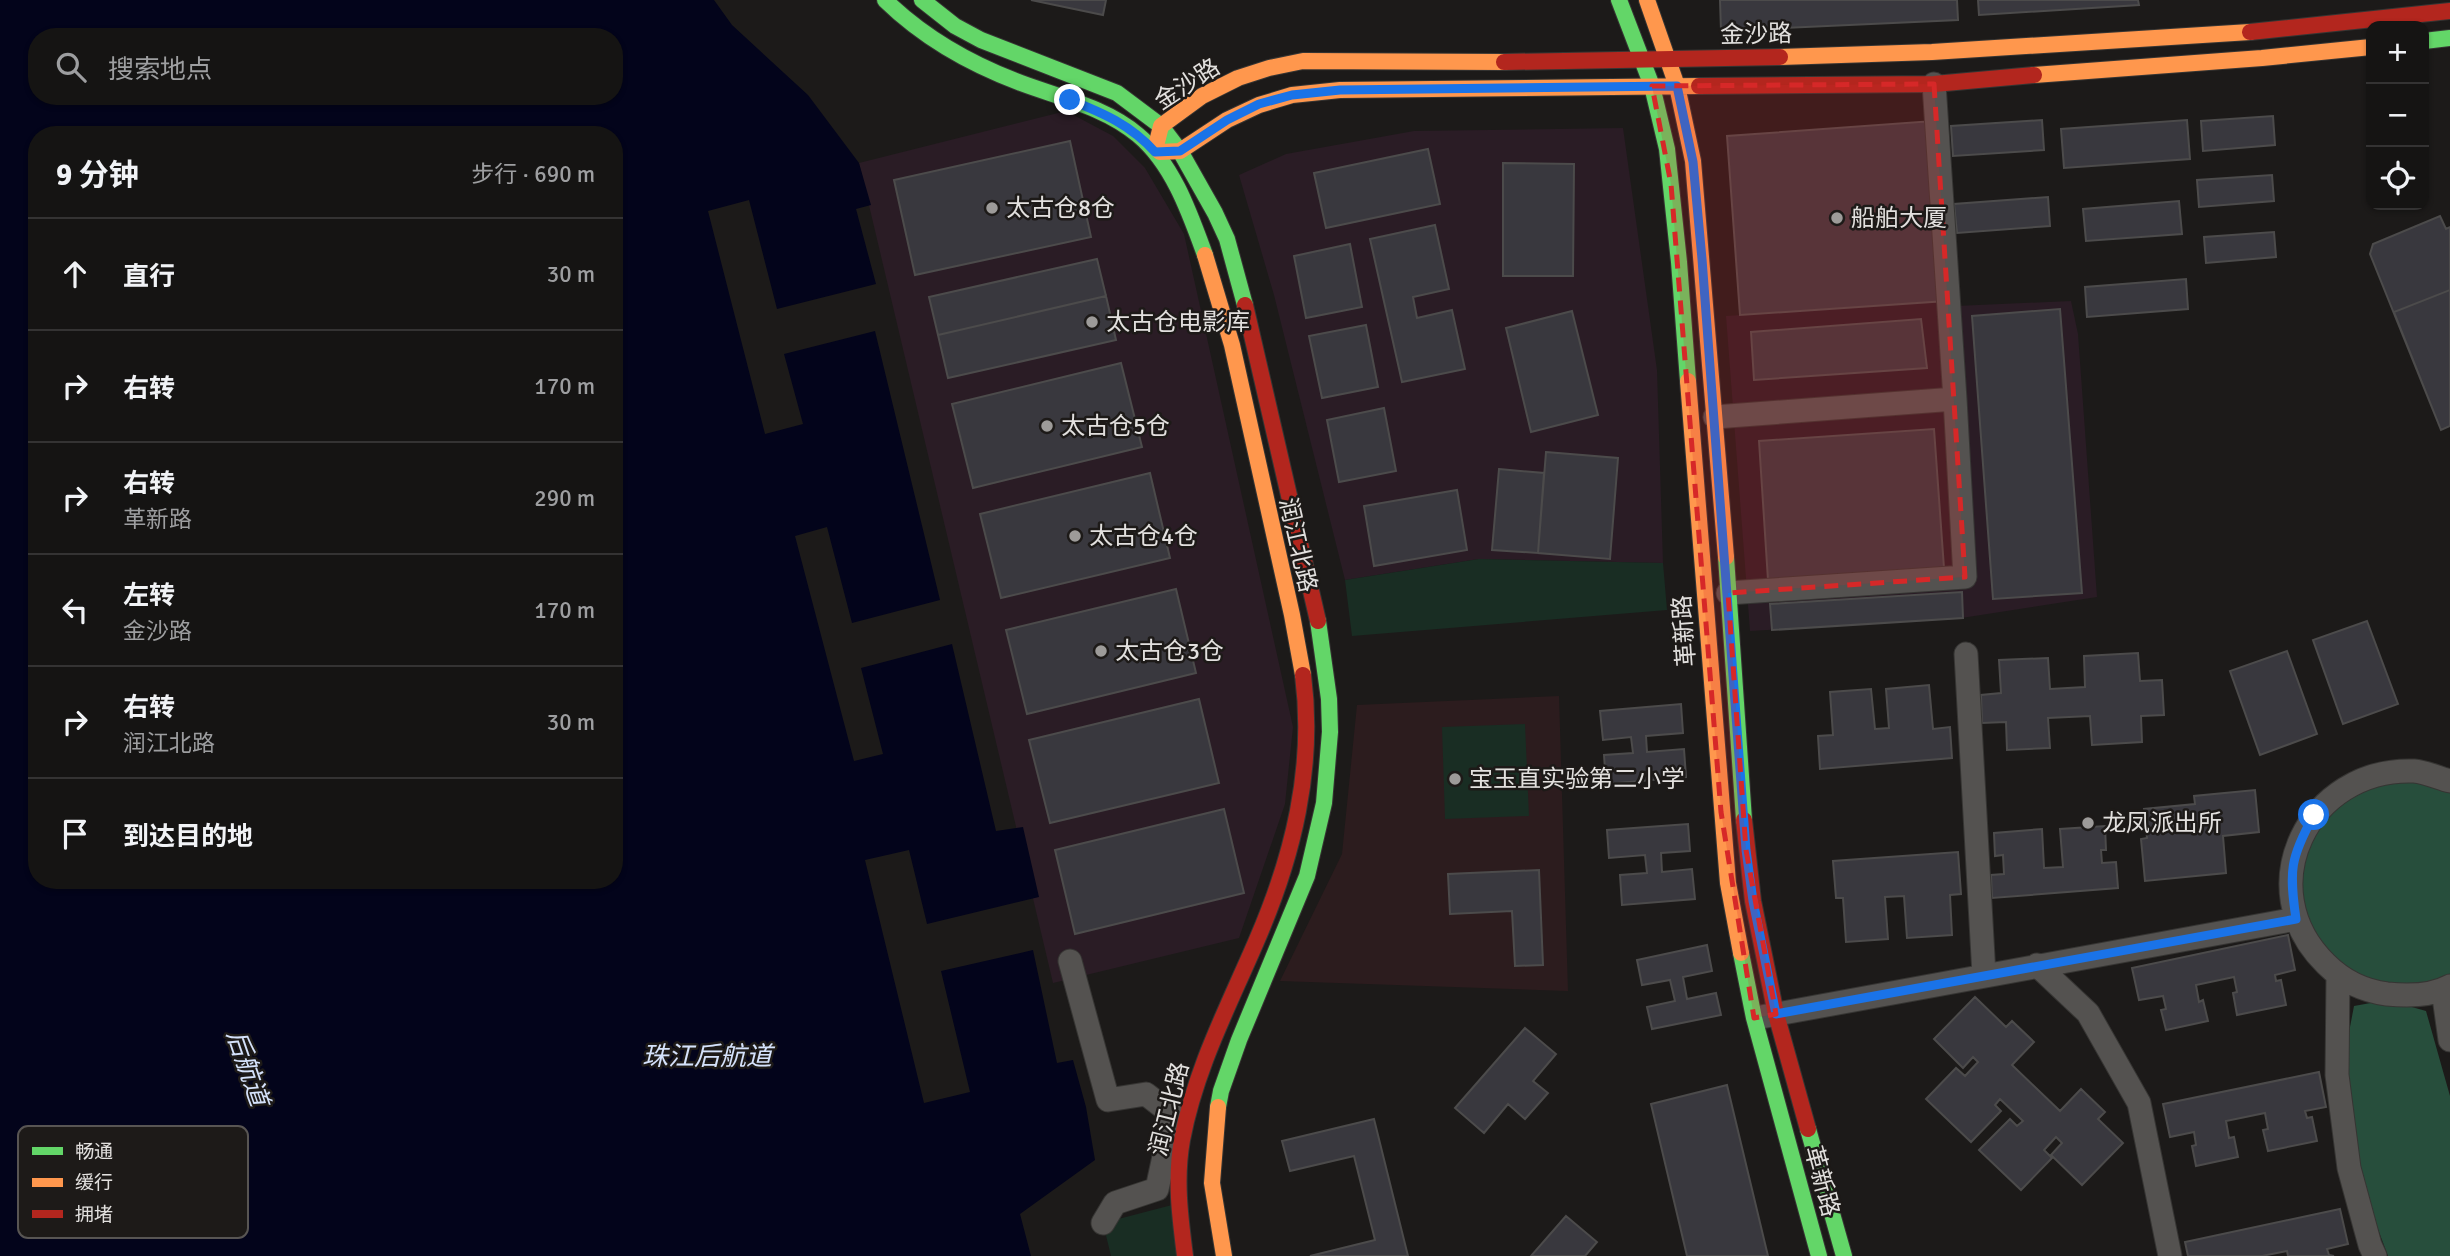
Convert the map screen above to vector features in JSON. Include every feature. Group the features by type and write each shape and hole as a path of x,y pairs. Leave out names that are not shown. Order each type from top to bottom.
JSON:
{"street":[{"name":"润江北路","path":"885,0 934,39 979,65 1078,103 1119,121 1135,132 1155,152 1195,225 1219,290 1295,634 1305,691 1306,719 1299,809 1286,867 1257,943 1205,1056 1184,1120 1176,1191 1177,1215 1185,1256"},
{"path":"922,0 955,26 981,40 1117,93 1161,126"},
{"name":"革新路","path":"1619,0 1652,86 1667,149 1678,246 1728,883 1765,1016 1843,1256"},
{"name":"革新路","path":"1647,0 1677,86 1693,162 1715,417 1746,850 1765,1016 1819,1256"},
{"name":"金沙路","path":"1180,151 1155,152 1161,126 1202,96 1238,78 1303,61 1472,62 1855,55 2233,34 2450,11"},
{"path":"2429,40 2450,38"},
{"path":"1180,151 1227,120 1259,104 1292,95 1340,90 1934,84 2366,47"},
{"path":"1728,593 1965,577 1934,84"},
{"name":"润江北路","path":"1161,126 1180,151 1227,239 1241,288 1293,519 1317,612 1329,710 1326,791 1315,850 1290,921 1239,1041 1217,1115 1212,1183 1224,1256"},
{"path":"1715,417 1955,399"},
{"path":"1966,654 1984,975"},
{"path":"2450,781 2416,771 2377,774 2342,789 2314,815 2296,847 2290,883 2296,919 2312,951 2339,976 2371,992 2406,996 2447,988 2450,1040"},
{"path":"1765,1016 2296,919"},
{"path":"1070,961 1108,1100 1146,1094 1173,1115 1157,1189 1115,1203 1103,1223"},
{"path":"2037,965 2088,1013 2139,1103 2170,1256"},
{"path":"2339,976 2337,1074 2348,1168 2375,1256"}],"highlighted area":[{"path":"1934,84 1965,577 1728,593 1746,850 1776,1014 1754,1018 1721,812 1671,184 1652,86"}],"shaded area":[{"path":"1066,111 1113,136 1145,168 1184,234 1293,727 1285,804 1239,938 1053,983 859,163"},
{"path":"1623,128 1657,370 1663,563 1479,559 1345,580 1274,295 1239,175 1286,154 1414,131"},
{"path":"1946,301 1956,306 2071,301 2078,334 2097,597 1955,619 1750,631 1726,316"},
{"name":"宝玉直实验第二小学","path":"1559,696 1568,991 1280,981 1342,854 1357,705"}],"green space":[{"path":"1479,559 1663,563 1667,610 1352,636 1345,580"},
{"path":"1525,724 1529,816 1445,819 1442,727"},
{"path":"2412,781 2450,792 2450,975 2415,985 2392,987 2361,979 2335,963 2316,941 2304,915 2300,886 2304,857 2316,829 2337,805 2373,784"},
{"path":"2387,1000 2426,1011 2450,1096 2450,1256 2388,1256 2354,1165 2342,1069 2354,1006"},
{"path":"1172,1205 1183,1256 1111,1256 1103,1223"}],"water":[{"name":"珠江后航道","path":"0,0 714,0 732,25 808,95 859,163 871,205 856,209 876,284 777,309 749,200 708,211 765,434 803,424 784,354 875,331 940,600 852,623 827,527 795,536 854,761 883,754 861,668 952,644 996,831 1023,827 1039,897 927,924 909,850 865,860 924,1103 970,1092 941,971 1033,950 1057,1063 1073,1060 1086,1107 1095,1160 1020,1214 1031,1256 0,1256"}],"building":[{"path":"1031,0 1106,0 1103,15"},
{"path":"1720,0 1957,0 1958,20 1721,31"},
{"path":"1978,0 2138,0 2139,5 1979,15"},
{"path":"2273,116 2275,145 2203,151 2201,121"},
{"path":"2042,120 2044,150 1953,156 1951,126"},
{"path":"2187,120 2190,159 2064,168 2061,129"},
{"name":"船舶大厦","path":"1933,121 1946,301 1740,315 1727,136"},
{"name":"太古仓8仓","path":"1070,141 1091,237 915,275 894,180"},
{"path":"1428,149 1440,204 1326,228 1314,173"},
{"path":"1503,163 1574,164 1573,276 1503,276"},
{"path":"2272,175 2274,201 2199,207 2197,180"},
{"path":"2048,197 2050,226 1957,233 1954,204"},
{"path":"2179,201 2182,234 2086,241 2083,209"},
{"path":"2440,216 2446,229 2450,227 2450,426 2441,430 2370,254 2373,244"},
{"path":"1435,225 1449,289 1413,297 1417,318 1452,310 1465,369 1402,382 1370,239"},
{"path":"2274,232 2276,257 2206,263 2204,237"},
{"path":"1350,244 1362,307 1306,318 1294,256"},
{"path":"1097,259 1106,296 938,335 929,297"},
{"path":"2186,279 2188,309 2087,317 2085,287"},
{"path":"2450,290 2450,426 2441,430 2394,312"},
{"path":"1106,296 1116,340 948,378 938,335"},
{"path":"2060,309 2082,593 1993,599 1972,316"},
{"path":"1572,311 1598,415 1531,432 1506,328"},
{"path":"1921,319 1927,368 1754,380 1751,332"},
{"path":"1366,325 1378,387 1322,398 1309,336"},
{"name":"太古仓5仓","path":"1121,363 1142,447 973,488 952,404"},
{"path":"1384,408 1396,471 1339,482 1327,420"},
{"path":"1934,429 1944,568 1768,580 1759,441"},
{"path":"1546,452 1618,458 1610,559 1538,553"},
{"path":"1499,469 1544,473 1538,553 1492,550"},
{"name":"太古仓4仓","path":"1150,473 1170,558 1001,598 980,514"},
{"path":"1457,490 1467,550 1374,566 1364,506"},
{"name":"太古仓3仓","path":"1176,589 1196,673 1027,714 1006,630"},
{"path":"1962,592 1963,618 1772,630 1770,604"},
{"path":"2367,621 2398,704 2343,724 2313,640"},
{"path":"2287,651 2317,734 2260,755 2230,671"},
{"path":"2138,653 2140,681 2162,680 2164,715 2141,716 2142,742 2092,745 2090,716 2048,718 2050,748 2007,750 2006,722 1982,723 1981,695 2001,693 1999,660 2048,658 2050,689 2085,687 2084,656"},
{"path":"1929,685 1933,729 1950,727 1952,758 1820,769 1818,736 1833,735 1830,692 1871,689 1875,729 1889,728 1886,689"},
{"path":"1199,699 1219,783 1050,823 1029,740"},
{"path":"1681,704 1683,733 1646,736 1647,752 1684,749 1686,777 1606,784 1604,755 1633,753 1631,737 1603,740 1600,711"},
{"path":"2255,790 2259,832 2223,836 2226,873 2145,881 2141,839 2147,838 2144,809 2195,804 2194,796"},
{"path":"1224,809 1244,893 1075,934 1055,850"},
{"path":"1688,824 1690,851 1661,853 1662,872 1692,869 1695,899 1622,905 1620,875 1647,873 1645,855 1609,858 1607,830"},
{"path":"2105,826 2106,850 2101,850 2102,863 2116,862 2118,888 1992,898 1991,875 2004,874 2003,855 1995,856 1994,833 2042,829 2044,868 2063,867 2060,829"},
{"path":"1958,852 1961,894 1950,895 1952,935 1907,938 1904,896 1885,897 1888,939 1846,942 1843,898 1836,898 1833,861"},
{"path":"1539,870 1543,965 1515,966 1512,911 1450,914 1448,874"},
{"path":"2288,935 2295,970 2275,975 2276,981 2281,980 2286,1005 2237,1015 2233,993 2237,992 2234,977 2196,985 2199,1002 2203,1000 2208,1021 2166,1030 2161,1010 2166,1009 2163,996 2139,1000 2132,968"},
{"path":"1707,945 1712,971 1683,977 1687,999 1716,993 1721,1015 1652,1029 1647,1007 1675,1001 1670,980 1642,985 1637,960"},
{"path":"1975,997 2006,1027 2012,1021 2034,1042 2012,1065 2060,1111 2081,1089 2105,1112 2098,1119 2123,1143 2082,1185 2051,1155 2062,1143 2056,1137 2044,1150 2052,1158 2021,1190 1979,1150 2010,1119 2017,1126 2023,1121 2000,1099 1995,1105 2001,1111 1971,1142 1926,1099 1956,1068 1965,1076 1978,1062 1973,1057 1963,1068 1934,1039"},
{"path":"1525,1028 1556,1054 1533,1081 1548,1093 1525,1119 1508,1104 1484,1133 1455,1108"},
{"path":"2319,1072 2326,1107 2305,1111 2307,1118 2312,1117 2317,1141 2268,1151 2263,1130 2268,1129 2265,1113 2226,1121 2229,1138 2234,1137 2238,1157 2196,1166 2192,1146 2196,1145 2194,1132 2170,1137 2163,1104"},
{"path":"1727,1085 1768,1256 1687,1256 1651,1104"},
{"path":"1374,1119 1408,1256 1310,1256 1375,1240 1354,1156 1290,1171 1282,1141"},
{"path":"2340,1209 2348,1244 2327,1249 2329,1255 2334,1256 2288,1256 2287,1251 2262,1256 2188,1256 2185,1242"},
{"path":"1566,1216 1597,1242 1585,1256 1531,1256"}],"traffic: fast":[{"path":"885,0 948,49 1021,83 1097,110 1138,135 1171,175 1205,255"},
{"path":"922,0 955,26 981,40 1117,93 1161,126 1180,151 1215,213 1227,239 1245,305"},
{"path":"1619,0 1652,86 1667,149 1688,381"},
{"path":"2429,40 2450,38"},
{"path":"1726,557 1744,820"},
{"path":"1218,1107 1239,1040 1307,876 1324,803 1330,732 1329,699 1318,621"},
{"path":"1741,953 1754,1018 1819,1256"},
{"path":"1808,1129 1844,1256"}],"traffic: slow":[{"path":"1647,0 1677,86 1693,161 1726,557"},
{"path":"1780,57 1932,52 2250,32"},
{"path":"2034,75 2366,48"},
{"path":"1156,146 1161,126 1202,96 1238,78 1269,68 1303,61 1504,62"},
{"path":"1160,152 1180,151 1227,120 1259,105 1292,95 1340,90 1699,86"},
{"path":"1205,255 1232,345 1303,675"},
{"path":"1688,381 1728,883 1741,953"},
{"path":"1218,1107 1212,1183 1224,1256"}],"traffic: jam":[{"path":"2250,32 2450,11"},
{"path":"1504,62 1780,57"},
{"path":"1699,86 1934,84 2034,75"},
{"path":"1245,305 1318,621"},
{"path":"1185,1256 1179,1184 1182,1140 1204,1064 1269,910 1290,845 1298,812 1306,744 1303,675"},
{"path":"1744,820 1753,901 1776,1014 1808,1129"}],"place":[{"name":"太古仓8仓","path":"992,208"},
{"name":"船舶大厦","path":"1837,218"},
{"name":"太古仓电影库","path":"1092,322"},
{"name":"太古仓5仓","path":"1047,426"},
{"name":"太古仓4仓","path":"1075,536"},
{"name":"太古仓3仓","path":"1101,651"},
{"name":"宝玉直实验第二小学","path":"1455,779"},
{"name":"龙凤派出所","path":"2088,823"}],"route":[{"path":"1070,100 1119,121 1135,132 1155,152 1180,151 1227,120 1259,104 1292,95 1340,90 1677,86 1693,162 1702,259 1746,850 1765,968 1776,1014 2296,919 2290,883 2296,847 2314,815"}],"water label":[{"name":"后航道","path":"247,1068"}]}
